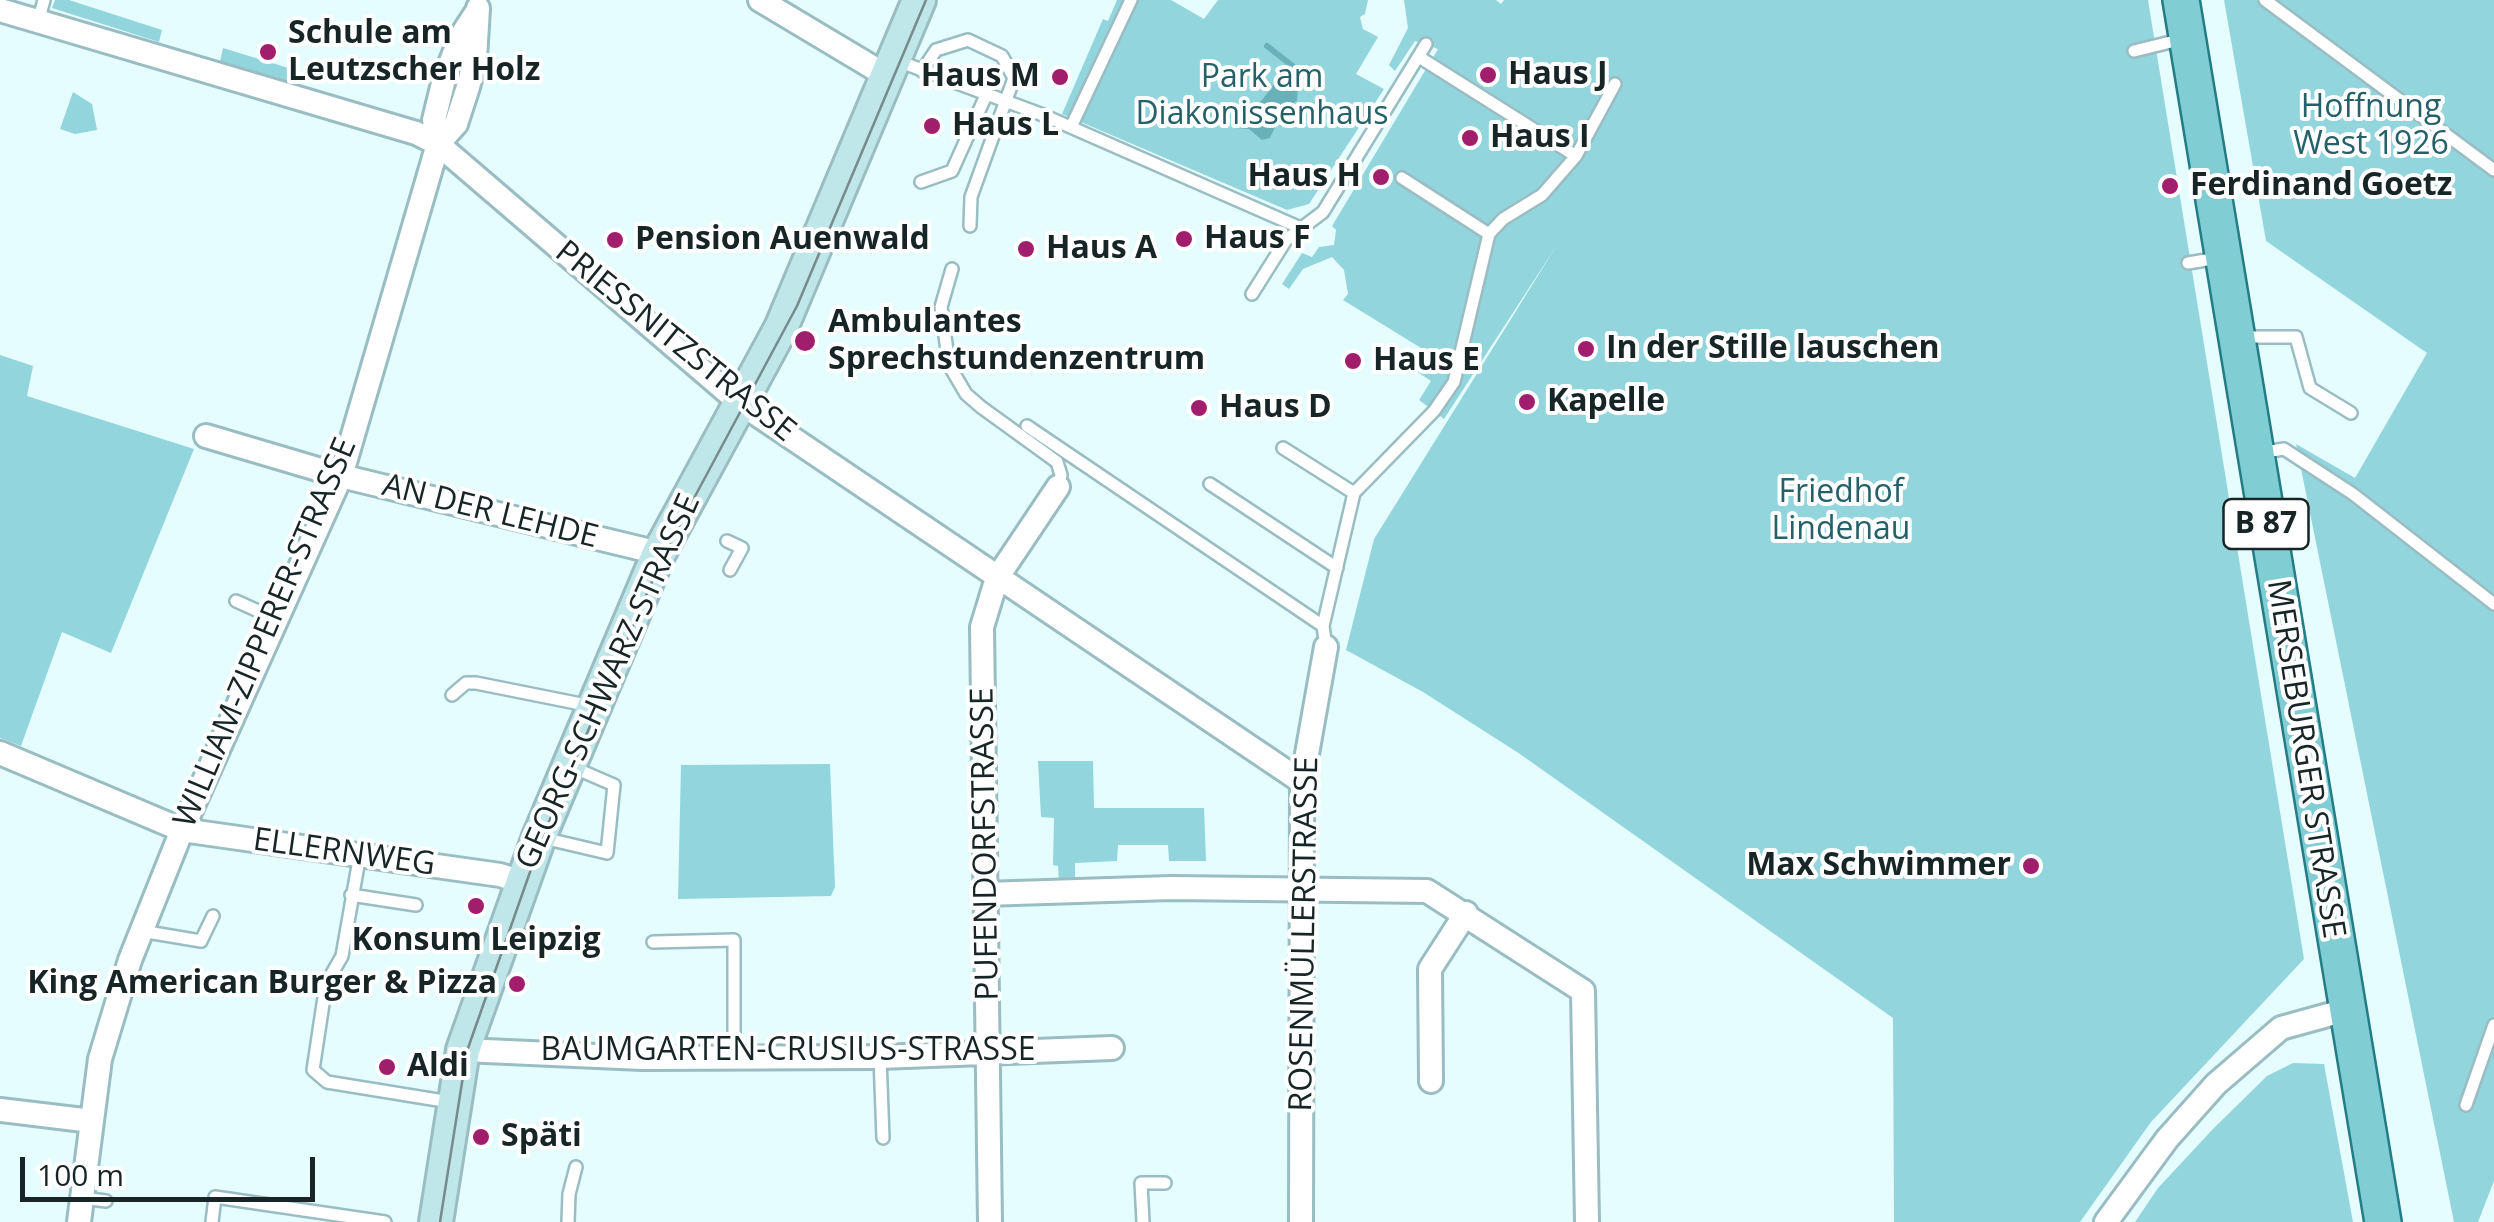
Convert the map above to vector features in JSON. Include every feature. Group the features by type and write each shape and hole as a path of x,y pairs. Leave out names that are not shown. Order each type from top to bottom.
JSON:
{"main road":[{"name":"MERSEBURGER STRASSE","path":"2182,0 2205,260 2235,338 2382,1222"}],"street":[{"path":"760,0 901,69"},
{"name":"GEORG-SCHWARZ-STRASSE","path":"436,1222 464,1050 538,837 659,553 689,521 740,403 781,328 901,69 919,0"},
{"name":"WILLIAM-ZIPPERER-STRASSE","path":"79,1222 100,1059 141,931 340,476 438,144 434,120 440,91 461,36 478,6"},
{"name":"PRIESSNITZSTRASSE","path":"0,10 42,11 416,133 438,144 740,403 1302,782"},
{"name":"AN DER LEHDE","path":"206,436 340,476 659,553"},
{"name":"PUFENDORFSTRASSE","path":"990,1222 991,1051 984,894 982,628 997,578 1058,487"},
{"name":"ROSENMÜLLERSTRASSE","path":"1301,1222 1302,782 1324,636"},
{"name":"ELLERNWEG","path":"0,754 182,830 360,854 522,882"},
{"path":"984,894 1171,888 1427,891 1583,991 1587,1222"},
{"path":"1431,1081 1430,969 1466,913"},
{"path":"2106,1222 2167,1138 2216,1084 2281,1028 2346,1010"},
{"name":"BAUMGARTEN-CRUSIUS-STRASSE","path":"464,1050 880,1057 1112,1048"},
{"path":"0,1110 92,1120"}],"lane":[{"path":"1071,127 1131,0"},
{"path":"2265,0 2494,170"},
{"path":"2134,51 2187,38"},
{"path":"901,69 936,50 968,40 1002,56 1014,78 1009,101 971,197 970,226"},
{"path":"1252,294 1286,240 1323,212 1426,44"},
{"path":"1419,57 1576,156"},
{"path":"901,69 1009,101 1303,229"},
{"path":"1027,426 1324,636 1354,493 1434,411 1454,382 1490,234 1502,219 1542,194 1576,156 1615,84"},
{"path":"921,182 952,171 987,94"},
{"path":"1402,178 1490,234"},
{"path":"952,269 941,307 949,365 966,394 1057,462 1061,475 1058,487"},
{"path":"2235,338 2296,337 2310,388 2351,413"},
{"path":"1284,448 1354,493"},
{"path":"2254,454 2284,449 2352,494 2494,604"},
{"path":"1210,484 1337,568"},
{"path":"728,541 742,548 730,570"},
{"path":"236,601 276,619"},
{"path":"452,695 466,684 476,683 592,706"},
{"path":"538,837 606,853 614,785 568,765"},
{"path":"360,854 342,956 326,984 313,1070 327,1082 454,1103"},
{"path":"352,895 416,905"},
{"path":"141,931 201,941 212,916"},
{"path":"654,942 734,940 734,1057"},
{"path":"2466,1105 2494,1026"},
{"path":"880,1057 883,1138"},
{"path":"568,1222 576,1168"},
{"path":"1142,1222 1141,1183 1164,1184"},
{"path":"212,1222 215,1197 385,1222"},
{"path":"82,1198 106,1201"}],"green space":[{"path":"55,0 69,0 162,30 159,42 52,8"},
{"name":"Park am Diakonissenhaus","path":"1117,0 1171,0 1204,19 1218,0 1368,0 1365,14 1360,17 1363,29 1378,37 1356,74 1384,89 1309,204 1287,210 1062,114 1103,19 1108,21"},
{"name":"Friedhof Lindenau","path":"1404,0 1496,0 1501,4 1504,0 2148,0 2304,959 2151,1122 2080,1222 1894,1222 1893,1018 1520,754 1423,692 1346,650 1374,539 1557,245 1444,419 1419,400 1431,381 1410,367 1421,348 1343,300 1348,294 1344,270 1332,257 1303,269 1289,289 1282,284 1302,253 1312,257 1319,247 1334,245 1336,230 1332,226 1438,49 1415,41 1395,71 1389,65 1408,28"},
{"name":"Hoffnung West 1926","path":"2224,0 2494,0 2494,1181 2478,1222 2454,1222 2296,444 2355,478 2427,353 2266,241"},
{"path":"223,48 295,70 292,85 220,62"},
{"path":"73,92 92,104 97,130 75,134 60,129"},
{"path":"0,355 33,366 27,396 194,449 111,653 62,632 21,746 0,738"},
{"path":"1038,761 1093,761 1094,808 1204,808 1206,861 1169,861 1168,845 1118,845 1117,861 1075,863 1075,882 1059,883 1058,866 1053,865 1054,818 1041,817"},
{"path":"830,764 835,887 831,896 678,899 681,765"},
{"path":"2293,1063 2324,1064 2353,1222 2135,1222 2158,1188 2213,1129 2267,1076"}],"shaded area":[{"path":"1277,80 1298,86 1297,101 1284,108 1270,138 1262,140 1249,129 1236,128 1234,122 1262,100"}],"waterway":[{"path":"1267,46 1299,71 1298,86"}],"tram line":[{"path":"440,1222 467,1051 542,838 663,556 797,306 926,0"}],"place":[{"name":"Schule am Leutzscher Holz","path":"268,52"},
{"name":"Haus J","path":"1488,75"},
{"name":"Haus M","path":"1060,77"},
{"name":"Haus L","path":"932,126"},
{"name":"Haus I","path":"1470,138"},
{"name":"Haus H","path":"1381,177"},
{"name":"Ferdinand Goetz","path":"2170,186"},
{"name":"Haus F","path":"1184,239"},
{"name":"Pension Auenwald","path":"615,240"},
{"name":"Haus A","path":"1026,249"},
{"name":"Ambulantes Sprechstundenzentrum","path":"805,341"},
{"name":"In der Stille lauschen","path":"1586,349"},
{"name":"Haus E","path":"1353,361"},
{"name":"Kapelle","path":"1527,402"},
{"name":"Haus D","path":"1199,408"},
{"name":"Max Schwimmer","path":"2031,866"},
{"name":"Konsum Leipzig","path":"476,906"},
{"name":"King American Burger & Pizza","path":"517,984"},
{"name":"Aldi","path":"387,1067"},
{"name":"Späti","path":"481,1137"}]}
